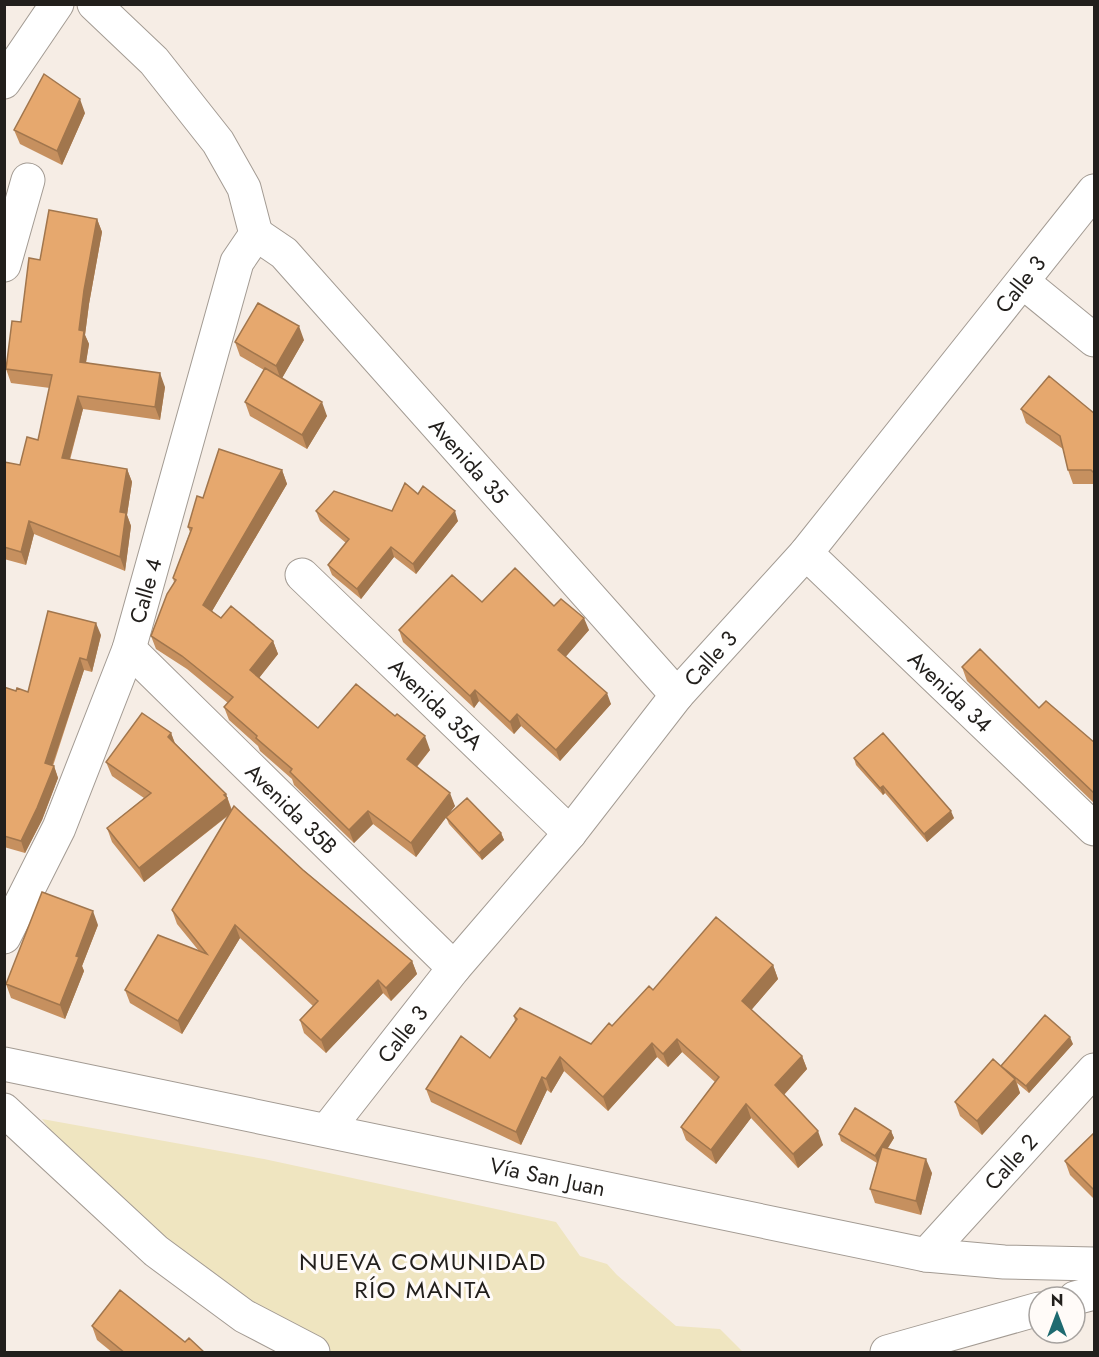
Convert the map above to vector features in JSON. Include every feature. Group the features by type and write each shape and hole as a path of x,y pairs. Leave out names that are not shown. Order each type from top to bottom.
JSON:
{"street":[{"path":"4,82 57,4"},
{"path":"94,4 154,61 218,142 244,188 256,234"},
{"path":"4,265 28,180"},
{"name":"Calle 3","path":"327,1130 454,968 570,833 677,695 806,554 1095,191"},
{"name":"Calle 4","path":"4,938 59,828 129,649 237,262 256,234"},
{"name":"Avenida 35","path":"256,234 284,253 677,695"},
{"path":"1023,282 1095,340"},
{"name":"Avenida 34","path":"806,554 1095,829"},
{"name":"Avenida 35A","path":"303,575 570,833"},
{"name":"Avenida 35B","path":"129,649 454,968"},
{"name":"Vía San Juan","path":"4,1064 926,1255 1004,1262 1095,1264"},
{"name":"Calle 2","path":"926,1255 1095,1070"},
{"path":"4,1110 156,1251 244,1316 313,1353"},
{"path":"891,1352 1027,1312"}],"sand":[{"path":"42,1119 264,1159 556,1222 580,1256 607,1264 676,1326 720,1329 743,1352 329,1352 253,1312 76,1165"}],"building":[{"path":"44,74 80,99 57,151 14,130"},
{"path":"49,210 97,219 79,330 84,331 80,362 160,373 155,407 78,396 62,458 127,469 120,512 126,513 120,557 29,521 21,552 4,547 4,462 20,465 27,437 38,440 52,375 6,369 12,321 21,322 29,258 40,260"},
{"path":"258,303 299,326 276,366 235,342"},
{"path":"265,368 322,402 302,435 245,402"},
{"path":"1049,376 1095,414 1095,474 1091,470 1068,470 1060,436 1021,409"},
{"path":"219,449 282,470 203,605 221,618 231,606 273,641 250,670 318,728 356,684 395,716 397,714 425,736 407,759 450,793 411,843 368,811 349,830 290,772 292,769 224,707 233,697 182,656 151,636 167,594 176,580 173,578 192,528 188,527 197,496 203,498"},
{"path":"405,483 418,494 423,486 455,511 413,564 391,547 357,589 328,565 349,539 316,511 334,491 392,511"},
{"path":"515,568 554,606 561,599 584,618 558,650 607,693 556,750 517,714 510,722 475,690 470,696 399,630 452,575 482,602"},
{"path":"48,611 96,623 87,660 80,658 45,763 54,766 21,841 4,836 4,687 28,692"},
{"path":"980,649 1039,708 1046,701 1095,743 1095,794 962,667"},
{"path":"142,713 171,733 168,737 226,794 224,795 227,798 139,868 107,828 151,793 106,762"},
{"path":"883,733 951,811 924,834 883,786 880,788 854,758"},
{"path":"467,798 501,833 479,853 446,817"},
{"path":"234,806 303,870 412,961 386,988 378,980 321,1040 300,1020 318,1001 235,925 178,1021 125,990 158,935 207,954 172,910"},
{"path":"42,892 93,911 76,956 79,957 60,1005 6,984"},
{"path":"716,917 773,965 742,1001 802,1056 775,1085 818,1131 793,1154 746,1104 711,1150 681,1127 719,1077 677,1039 663,1054 652,1043 603,1097 560,1057 546,1079 542,1077 516,1132 426,1089 461,1036 490,1058 517,1019 514,1016 520,1008 591,1044 609,1023 612,1026 649,986 653,990"},
{"path":"1045,1015 1070,1037 1026,1086 1001,1066"},
{"path":"993,1059 1015,1079 977,1121 955,1102"},
{"path":"855,1108 891,1131 875,1156 839,1134"},
{"path":"1095,1132 1095,1191 1065,1161"},
{"path":"882,1147 926,1159 916,1201 870,1189"},
{"path":"120,1290 185,1342 189,1338 205,1353 125,1353 92,1326"}],"district":[{"name":"NUEVA COMUNIDAD RÍO MANTA","path":"423,1275"}]}
